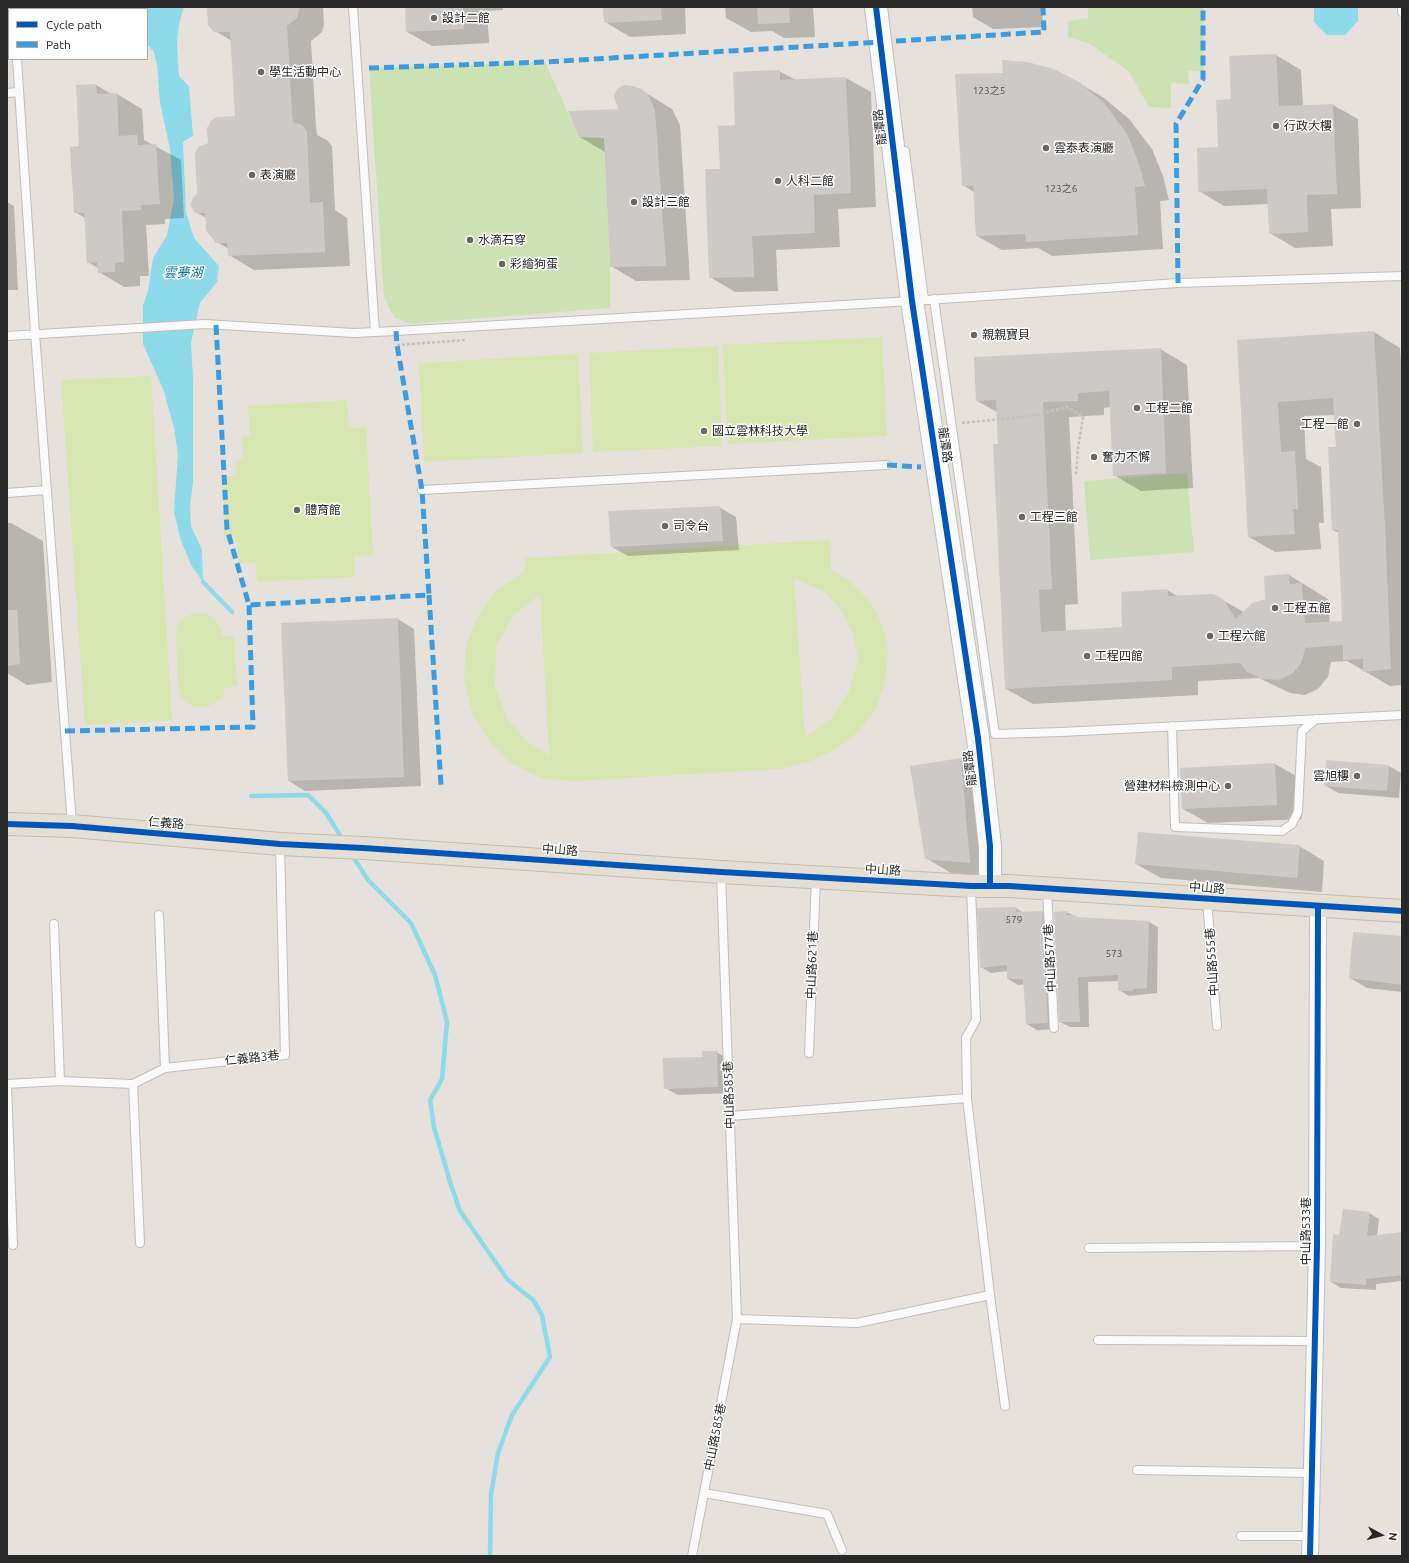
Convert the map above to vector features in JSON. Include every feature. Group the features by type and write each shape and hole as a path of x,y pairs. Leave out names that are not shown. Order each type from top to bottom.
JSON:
{"main road":[{"name":"仁義路","path":"7,824 72,826 280,844 323,845"},
{"name":"中山路","path":"323,845 721,872 981,886 1047,888 1402,911"}],"street":[{"name":"龍潭路","path":"876,7 978,738 990,846 981,886"},
{"name":"中山路533巷","path":"1310,1556 1317,1246 1318,906"}],"lane":[{"path":"353,7 375,332"},
{"path":"1402,7 1402,12"},
{"path":"17,60 35,333 72,826"},
{"path":"7,93 19,92"},
{"path":"903,141 918,300"},
{"path":"7,336 35,333 205,324 354,333 918,300 1178,282 1402,276"},
{"path":"934,299 994,734 1402,715"},
{"path":"422,490 887,465"},
{"path":"7,493 47,490"},
{"path":"1172,726 1175,827 1282,831 1292,824 1298,812 1302,731 1316,719"},
{"name":"仁義路3巷","path":"13,1245 7,1085 60,1081 133,1084 166,1068 285,1055 280,844"},
{"name":"中山路585巷","path":"692,1556 737,1319 721,872"},
{"name":"中山路621巷","path":"809,1053 816,877"},
{"path":"981,886 976,1020 966,1038 967,1098 990,1295 1005,1406"},
{"name":"中山路577巷","path":"1047,888 1054,1028"},
{"name":"中山路555巷","path":"1207,899 1217,1026"},
{"path":"159,915 166,1068"},
{"path":"54,924 60,1081"},
{"path":"133,1084 140,1243"},
{"path":"730,1116 967,1098"},
{"path":"1089,1248 1317,1246"},
{"path":"737,1319 857,1323 990,1295"},
{"path":"1098,1340 1315,1341"},
{"path":"1137,1470 1312,1473"},
{"path":"704,1493 827,1514 842,1550"},
{"path":"1241,1536 1310,1536"}],"path":[{"path":"959,423 1030,416 1067,407 1084,417 1078,448 1076,476"}],"green space":[{"path":"1088,7 1203,7 1204,71 1188,71 1189,84 1171,83 1171,108 1149,107 1129,72 1090,44 1068,37 1068,21 1088,18"},
{"path":"545,62 579,137 604,138 610,267 610,308 410,324 394,317 384,297 369,68"},
{"path":"882,337 887,436 728,444 723,345"},
{"path":"718,346 722,446 593,452 589,353"},
{"path":"578,354 583,453 424,462 419,363"},
{"path":"151,376 172,721 85,725 61,380"},
{"name":"體育館","path":"347,400 349,428 366,427 373,555 354,556 355,577 257,582 256,562 238,563 237,542 225,542 222,477 236,476 235,460 243,459 242,437 250,436 248,406"},
{"path":"1187,473 1194,552 1090,560 1084,481"},
{"path":"830,540 831,570 851,582 871,603 883,626 888,653 885,682 876,709 858,732 836,749 811,761 780,769 575,781 541,778 513,764 490,742 473,715 464,681 466,645 479,614 498,589 525,572 525,558","holes":["794,578 825,592 842,611 853,633 859,660 849,691 831,719 805,738","540,594 549,754 549,755 527,742 508,720 495,686 496,646 514,615"]},
{"path":"195,613 206,614 215,620 220,628 222,636 234,636 237,686 225,688 222,697 215,703 206,707 197,707 187,703 181,697 178,687 176,634 178,625 185,617"}],"water":[{"name":"雲夢湖","path":"184,7 179,24 177,44 179,76 189,86 193,136 183,142 186,212 194,238 219,266 217,282 200,303 191,342 193,380 193,482 190,506 191,526 202,550 203,582 191,565 180,538 174,511 178,454 174,428 164,391 143,344 143,305 148,291 153,258 167,235 174,199 170,149 160,103 157,65 154,52 148,45 148,8 92,8"},
{"path":"1314,7 1358,7 1358,21 1345,35 1327,35 1314,22"}],"building":[{"name":"表演廳","path":"207,7 300,7 297,18 287,26 293,122 302,125 307,131 310,203 323,202 325,252 228,256 227,243 216,243 206,230 205,213 195,213 190,205 193,198 197,194 196,150 200,146 208,143 207,128 211,121 217,117 235,116 230,32 214,32 208,25"},
{"name":"設計二館","path":"405,7 463,7 464,29 406,32"},
{"path":"603,7 661,7 662,20 604,23"},
{"path":"757,7 789,7 790,23 758,24"},
{"name":"行政大樓","path":"1276,54 1279,106 1333,104 1337,194 1307,195 1308,232 1269,234 1267,189 1198,192 1197,148 1218,147 1216,100 1231,99 1229,56"},
{"name":"雲泰表演廳","path":"1002,60 1027,62 1054,69 1079,82 1104,103 1127,134 1138,161 1145,186 1135,187 1138,235 1026,242 1025,234 976,236 973,186 962,186 955,74 1003,73"},
{"name":"人科二館","path":"780,70 780,80 846,77 851,193 814,195 815,233 752,236 754,277 709,278 705,169 720,169 718,126 735,125 733,72"},
{"path":"96,84 97,94 117,93 119,136 137,135 138,145 156,144 160,204 141,205 141,210 122,211 124,262 115,263 115,272 98,273 97,262 87,263 84,213 74,213 70,147 79,146 76,85"},
{"name":"設計三館","path":"624,85 633,86 647,93 655,109 666,266 610,267 604,138 579,137 568,111 618,109 614,96 617,89"},
{"path":"1374,331 1391,669 1363,672 1363,659 1343,660 1343,645 1305,648 1302,662 1292,674 1278,680 1262,679 1247,672 1240,663 1172,667 1172,680 1005,689 993,444 998,444 996,400 976,401 974,357 1161,348 1166,473 1113,476 1109,391 1078,393 1078,401 1043,402 1052,589 1039,590 1041,632 1122,627 1121,592 1168,589 1168,596 1213,594 1223,599 1236,619 1252,603 1265,599 1264,576 1289,574 1290,584 1302,583 1305,623 1342,621 1338,530 1332,530 1328,447 1336,447 1333,398 1278,402 1281,452 1295,451 1298,509 1293,509 1295,534 1248,537 1237,340"},
{"name":"司令台","path":"720,506 723,541 611,547 608,511"},
{"path":"7,610 17,610 20,664 7,666"},
{"path":"398,618 404,777 288,781 281,623"},
{"path":"961,758 970,863 925,859 910,766"},
{"name":"雲旭樓","path":"1326,760 1389,765 1387,791 1324,786"},
{"name":"營建材料檢測中心","path":"1275,763 1277,805 1182,809 1180,768"},
{"path":"1138,832 1300,845 1297,878 1135,864"},
{"path":"1016,907 1016,912 1042,911 1048,1023 1026,1024 1023,979 1007,979 1007,965 980,968 977,908"},
{"path":"1067,911 1067,915 1076,915 1076,917 1149,921 1147,988 1133,989 1133,991 1118,991 1118,975 1078,977 1080,1022 1059,1022 1054,912"},
{"path":"1353,932 1402,936 1402,985 1349,978"},
{"path":"702,1051 717,1051 718,1087 664,1089 663,1058 703,1057"},
{"path":"1343,1209 1370,1212 1367,1236 1402,1232 1402,1275 1366,1279 1366,1285 1330,1282 1333,1234 1339,1235"}],"waterway":[{"path":"203,582 232,612"},
{"path":"251,796 308,795 326,813 343,840"},
{"path":"352,855 368,880 411,923 435,975 447,1022 442,1079 430,1100 434,1127 460,1211 508,1280 533,1300 542,1315 550,1357 512,1415 498,1453 491,1494 490,1556"}],"marked path":[{"path":"896,41 1044,32 1043,7"},
{"path":"1178,283 1176,124 1203,79 1203,7"},
{"path":"369,68 545,62 881,42"},
{"path":"216,325 227,529 249,605 429,595 422,490 397,345 396,331"},
{"path":"887,465 921,467"},
{"path":"429,595 441,785"},
{"path":"65,731 253,727 249,605"}],"cycle path":[{"path":"876,7 912,301 978,738 990,846 990,886"},
{"path":"7,824 72,826 280,844 363,848 721,872 971,886 1009,886 1402,911"},
{"path":"1310,1556 1317,1246 1318,906"}],"place":[{"name":"設計二館","path":"434,18"},
{"name":"學生活動中心","path":"261,72"},
{"name":"行政大樓","path":"1276,126"},
{"name":"雲泰表演廳","path":"1046,148"},
{"name":"表演廳","path":"252,175"},
{"name":"人科二館","path":"778,181"},
{"name":"設計三館","path":"634,202"},
{"name":"水滴石穿","path":"470,240"},
{"name":"彩繪狗蛋","path":"502,264"},
{"name":"親親寶貝","path":"974,335"},
{"name":"工程二館","path":"1137,408"},
{"name":"工程一館","path":"1357,424"},
{"name":"國立雲林科技大學","path":"704,431"},
{"name":"奮力不懈","path":"1094,457"},
{"name":"體育館","path":"297,510"},
{"name":"工程三館","path":"1022,517"},
{"name":"司令台","path":"665,526"},
{"name":"工程五館","path":"1275,608"},
{"name":"工程六館","path":"1210,636"},
{"name":"工程四館","path":"1087,656"},
{"name":"雲旭樓","path":"1357,776"},
{"name":"營建材料檢測中心","path":"1228,786"}]}
